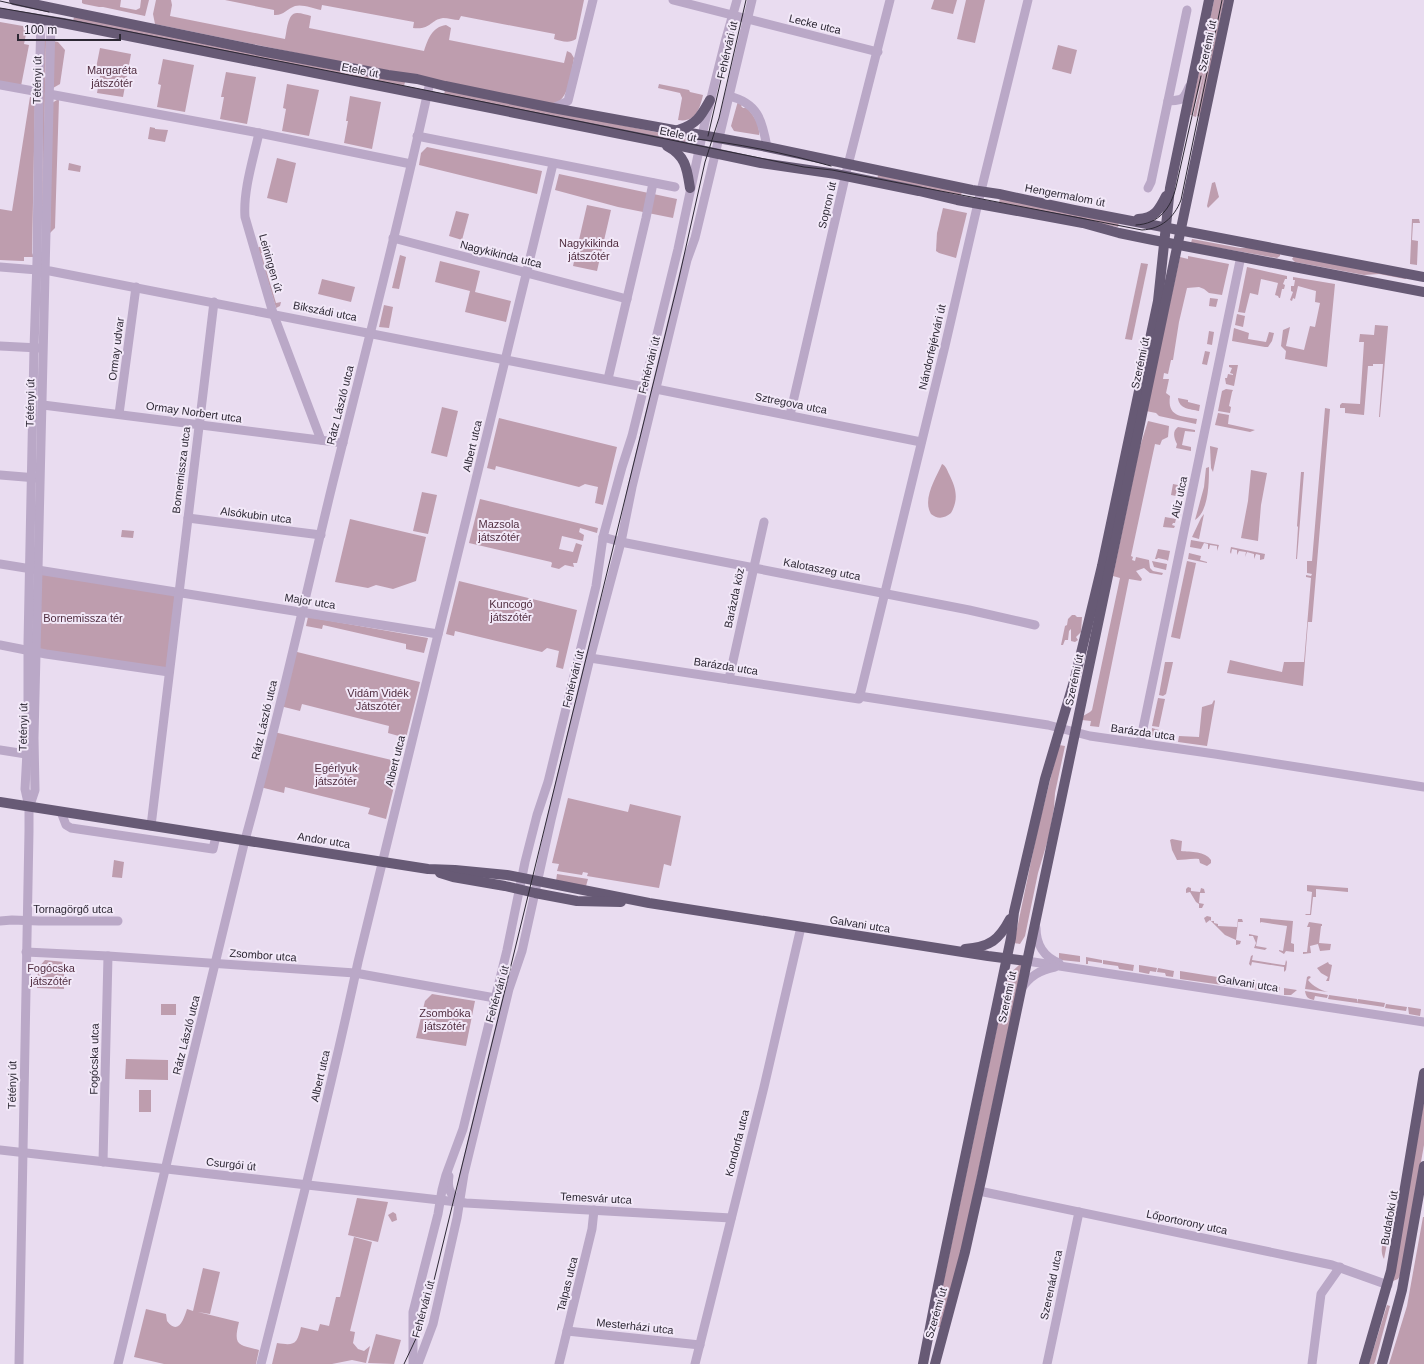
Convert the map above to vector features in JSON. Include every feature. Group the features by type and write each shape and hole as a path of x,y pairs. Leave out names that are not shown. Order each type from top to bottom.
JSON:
{"main road":[{"name":"Etele út","path":"14,0 52,4 266,52 430,82 553,108 702,135"},
{"name":"Szerémi út","path":"923,1364 1006,959 1014,912 1045,779 1075,678 1102,566 1158,301 1170,188 1209,0"},
{"name":"Szerémi út","path":"935,1364 965,1252 1229,0"},
{"name":"Tétényi út","path":"42,3 46,21"},
{"name":"Tétényi út","path":"46,21 52,4"},
{"name":"Etele út","path":"0,13 715,154"},
{"path":"676,131 688,127 698,119 710,100"},
{"name":"Hengermalom út","path":"702,135 768,147 981,192 999,194 1068,209 1421,276"},
{"path":"658,142 675,151 683,159 690,188"},
{"path":"715,154 760,163 846,176 1083,223 1119,233 1419,291 1421,276"},
{"path":"1130,220 1149,217 1155,214 1160,208 1170,188"},
{"path":"1284,265 1287,250"},
{"name":"Andor utca","path":"0,802 428,869 502,874 538,882"},
{"name":"Andor utca","path":"428,869 453,877 519,889 535,894"},
{"name":"Galvani utca","path":"538,882 649,903 1006,959 1027,961"},
{"name":"Galvani utca","path":"535,894 577,900 649,903"},
{"path":"953,950 970,949 992,943 1003,933 1014,912"},
{"name":"Budafoki út","path":"1364,1364 1388,1285 1412,1141 1422,1092 1424,1073"},
{"path":"1382,1364 1402,1290 1424,1166"},
{"path":"1388,1285 1402,1290"}],"street":[{"path":"568,101 593,0"},
{"name":"Lecke utca","path":"673,0 878,52"},
{"name":"Fehérvári út","path":"413,1364 413,1312 438,1214 446,1175 463,1129 507,950 519,889 537,815 548,782 594,594 603,538 622,466 632,436 678,249 698,150 710,100 737,0"},
{"name":"Fehérvári út","path":"418,1364 433,1324 460,1202 464,1174 509,989 522,951 551,820 590,658 621,542 632,487 687,260 695,238 752,0"},
{"name":"Sopron út","path":"790,415 848,164 878,52 890,0"},
{"name":"Nándorfejérvári út","path":"859,697 1028,0"},
{"path":"1148,188 1151,182 1187,10"},
{"name":"Tétényi út","path":"19,1364 29,807 25,788 32,651 34,569 41,478 44,348 40,270 38,92 46,21"},
{"name":"Tétényi út","path":"34,569 31,477 34,348 40,270 49,94 46,21"},
{"path":"1168,101 1178,100 1185,97 1194,75"},
{"name":"Rátz László utca","path":"118,1364 245,840 260,787 430,82"},
{"path":"0,85 38,92"},
{"path":"49,94 411,164"},
{"path":"729,96 748,103 756,112 763,126 768,147"},
{"path":"553,108 568,101"},
{"path":"568,101 582,113"},
{"path":"1168,101 1181,107 1185,119"},
{"name":"Leiningen út","path":"259,134 246,192 244,208 245,217 273,313 321,440"},
{"path":"417,136 675,187"},
{"name":"Albert utca","path":"261,1364 307,1184 356,973 553,164"},
{"path":"608,379 653,183"},
{"name":"Nagykikinda utca","path":"393,238 627,299"},
{"name":"Alíz utca","path":"1140,743 1241,256"},
{"name":"Bikszádi utca","path":"0,267 40,270 136,287 644,387"},
{"name":"Ormay udvar","path":"120,414 136,287"},
{"name":"Bornemissza utca","path":"179,593 214,302"},
{"path":"0,346 44,348"},
{"name":"Sztregova utca","path":"656,389 921,442"},
{"name":"Ormay Norbert utca","path":"42,405 343,443"},
{"path":"0,475 41,478"},
{"name":"Alsókubin utca","path":"188,518 321,535"},
{"name":"Barázda köz","path":"729,679 764,522"},
{"name":"Kalotaszeg utca","path":"603,538 1035,625"},
{"path":"0,564 179,593 151,826"},
{"name":"Major utca","path":"179,593 438,634"},
{"path":"0,645 170,672"},
{"name":"Tétényi út","path":"29,807 35,790 32,651"},
{"name":"Barázda utca","path":"590,658 1048,725 1090,736 1424,787"},
{"path":"0,750 26,754"},
{"path":"61,812 66,825 71,828 213,849 216,836"},
{"name":"Tornagörgő utca","path":"0,921 118,921"},
{"name":"Galvani utca","path":"1035,922 1036,938 1040,947 1055,961 1068,967"},
{"name":"Kondorfa utca","path":"695,1364 801,927"},
{"name":"Zsombor utca","path":"26,952 108,956 356,973 495,998"},
{"name":"Fogócska utca","path":"103,1162 108,956"},
{"name":"Galvani utca","path":"1027,961 1424,1022"},
{"name":"Galvani utca","path":"1021,990 1033,975 1041,970 1055,967 1068,967"},
{"name":"Csurgói út","path":"0,1150 460,1202"},
{"path":"454,1156 448,1188 454,1198 460,1202"},
{"name":"Lőportorony utca","path":"978,1191 1340,1267 1388,1285"},
{"name":"Temesvár utca","path":"460,1202 731,1218"},
{"name":"Talpas utca","path":"560,1364 592,1229 594,1210"},
{"name":"Szerenád utca","path":"1047,1364 1079,1212"},
{"path":"1312,1364 1322,1294 1340,1267"},
{"name":"Mesterházi utca","path":"567,1331 700,1345"}],"green space":[{"path":"82,0 121,0 120,7 136,10 140,8 141,0 149,0 145,16 84,4 82,3"},
{"path":"156,0 171,0 172,5 170,16 285,39 289,19 294,14 299,13 311,16 309,28 424,51 431,34 437,28 446,25 451,28 449,40 564,63 567,51 571,53 574,58 571,77 567,90 561,100 556,104 403,75 155,24 153,14"},
{"path":"225,0 584,0 576,39 568,42 554,39 555,34 461,16 459,20 443,18 423,28 413,28 414,22 322,5 321,10 308,6 295,6 285,12 274,15 274,10"},
{"path":"934,0 957,0 953,14 931,9"},
{"path":"966,0 985,0 975,43 957,39"},
{"path":"1214,0 1224,0 1201,117 1197,116 1208,59 1196,117 1193,116 1207,60 1192,115 1190,115"},
{"path":"74,17 405,82 404,86 73,21"},
{"path":"0,22 23,26 26,34 24,44 29,45 21,86 0,81"},
{"path":"43,40 46,40 42,258"},
{"path":"53,41 58,42 65,50 60,84 53,88"},
{"path":"1058,45 1077,50 1071,74 1052,69"},
{"name":"Margaréta játszótér","path":"100,48 131,54 123,97 97,93 101,70 96,68"},
{"path":"163,59 194,65 185,112 157,107 161,85 158,84"},
{"path":"226,72 256,77 247,124 220,119 224,97 221,97"},
{"path":"287,84 319,90 309,136 282,131 286,109 283,108"},
{"path":"659,84 689,90 690,92 703,95 696,114 689,119 678,120 682,98 680,93 658,88"},
{"path":"445,90 686,138 685,143 444,95"},
{"path":"350,96 381,102 372,149 344,143"},
{"path":"30,97 34,97 35,100 32,253 34,257 24,257 24,261 0,260 0,209 12,211"},
{"path":"59,99 55,228 50,233 52,103"},
{"path":"738,101 743,104 741,106 743,108 747,108 754,117 759,127 759,135 734,131 731,126"},
{"path":"150,127 168,130 165,142 148,139"},
{"path":"427,147 542,171 537,194 419,165 421,153"},
{"path":"277,158 296,163 287,203 267,198"},
{"path":"69,163 81,166 80,172 68,170"},
{"path":"559,174 677,199 673,218 618,207 555,190"},
{"path":"878,175 962,191 961,196 877,180"},
{"path":"1215,182 1219,197 1208,208 1207,206 1212,183"},
{"path":"1000,198 1119,222 1118,227 999,203"},
{"name":"Nagykikinda játszótér","path":"587,205 611,210 597,271 573,266"},
{"path":"943,208 967,213 956,258 936,251 937,233"},
{"path":"456,211 469,214 462,240 449,236"},
{"path":"1412,219 1419,219 1420,223 1413,223 1412,240 1418,241 1417,265 1410,264"},
{"path":"1192,239 1240,248 1255,248 1280,253 1280,256 1277,258 1191,243"},
{"path":"263,247 266,251 261,253 276,303 281,302 280,306 276,308 258,248"},
{"path":"400,255 406,257 399,289 392,288"},
{"path":"1188,256 1229,264 1222,295 1209,293 1199,287 1187,288 1179,322 1173,360 1171,360 1168,374 1164,373 1163,379 1169,379 1166,393 1170,396 1170,403 1173,412 1181,416 1197,419 1196,424 1159,416 1156,413 1146,411 1180,257 1188,259"},
{"path":"1294,256 1406,279 1379,274 1364,275 1295,262 1292,259"},
{"path":"440,261 480,271 475,292 511,301 506,322 465,312 470,291 435,282"},
{"path":"1141,263 1148,264 1132,340 1125,339"},
{"path":"1247,267 1287,276 1287,279 1285,279 1283,284 1285,285 1284,289 1282,289 1279,298 1275,295 1278,283 1261,279 1258,295 1250,293 1245,313 1238,312"},
{"path":"1293,277 1335,284 1327,367 1285,359 1286,351 1281,346 1283,330 1290,327 1286,346 1304,350 1310,326 1315,327 1320,303 1315,302 1316,291 1298,286 1295,299 1293,298 1292,301 1290,300 1293,292 1291,291 1291,286 1294,286 1295,280 1293,280"},
{"path":"322,279 355,287 351,302 318,294"},
{"path":"1210,298 1218,299 1216,307 1209,306"},
{"path":"384,305 393,307 389,328 379,327"},
{"path":"1237,314 1245,316 1243,327 1235,325"},
{"path":"1375,325 1388,326 1380,417 1383,364 1373,364 1373,366 1368,366 1364,415 1345,413 1345,408 1340,408 1342,403 1360,404 1364,342 1359,342 1360,334 1374,335"},
{"path":"1234,328 1249,333 1248,339 1266,342 1269,332 1274,333 1272,341 1268,347 1265,347 1232,341"},
{"path":"1209,331 1214,332 1212,345 1207,344"},
{"path":"1205,351 1210,352 1207,365 1202,364"},
{"path":"1229,365 1238,365 1234,386 1226,384 1225,378 1227,378 1228,374 1233,375 1230,373 1232,368 1229,367"},
{"path":"1226,389 1233,390 1229,406 1231,407 1230,413 1218,411 1222,391"},
{"path":"1178,398 1200,405 1199,411 1183,406 1180,404"},
{"path":"442,407 458,411 447,457 431,453"},
{"path":"1325,408 1330,409 1312,622 1308,622 1303,686 1227,673 1230,660 1282,672 1284,662 1304,662 1311,578 1306,577 1306,575 1311,576 1312,574 1307,573 1307,561 1312,561"},
{"path":"1218,413 1229,415 1228,424 1255,430 1250,432 1215,425"},
{"path":"499,418 617,447 603,505 595,503 598,487 585,484 579,487 496,466 495,470 487,468"},
{"path":"1148,421 1169,426 1168,437 1162,440 1160,445 1155,444 1131,556 1133,557 1132,560 1135,561 1136,557 1149,560 1150,568 1153,571 1163,573 1162,575 1150,573 1144,568 1136,571 1142,579 1141,581 1129,579 1099,727 1090,726 1091,721 1082,720 1083,716 1092,710 1120,578 1113,576 1139,450"},
{"path":"1178,427 1195,430 1195,432 1185,431 1182,445 1191,447 1191,451 1176,448 1177,444 1174,433"},
{"path":"1210,446 1218,448 1213,472 1211,468"},
{"path":"942,464 946,468 951,479 955,489 956,498 951,513 941,518 931,514 928,502 931,489"},
{"path":"1209,467 1206,503 1200,516 1195,520 1204,487 1206,468"},
{"path":"1251,470 1267,473 1261,505 1258,541 1241,538 1248,501"},
{"path":"1301,472 1304,472 1296,559 1297,526"},
{"path":"1173,484 1183,486 1183,488 1180,488 1179,490 1182,491 1181,497 1171,495"},
{"path":"422,492 437,495 428,534 413,531"},
{"name":"Mazsola játszótér","path":"480,499 598,528 597,533 580,528 579,532 584,535 583,541 562,536 559,549 573,552 576,543 582,545 577,563 573,563 574,567 565,565 559,569 551,567 551,562 469,543"},
{"path":"1204,514 1199,539 1192,537 1201,518"},
{"path":"1165,517 1176,519 1175,523 1172,525 1175,526 1174,528 1163,527"},
{"path":"350,519 426,537 416,581 393,589 376,585 368,588 335,582"},
{"path":"122,530 134,531 133,538 121,537"},
{"path":"1191,540 1219,545 1217,551 1217,546 1210,545 1208,549 1208,544 1204,543 1201,549 1190,547"},
{"path":"1231,547 1265,554 1264,559 1260,560 1260,555 1256,554 1254,559 1254,554 1247,552 1245,557 1246,552 1239,551 1237,555 1237,550 1232,549 1231,554"},
{"path":"1158,549 1170,551 1168,561 1158,558 1155,559"},
{"path":"1189,553 1201,556 1200,560 1207,563 1188,559"},
{"path":"1152,561 1167,564 1166,570 1154,567"},
{"path":"1187,561 1196,563 1180,639 1171,637"},
{"name":"Bornemissza tér","path":"39,570 179,593 169,672 37,652"},
{"name":"Kuncogó játszótér","path":"459,581 577,610 563,669 556,667 559,651 547,648 542,652 455,631 454,636 446,634"},
{"path":"1072,615 1082,617 1081,632 1076,637 1078,640 1075,642 1071,641 1071,629 1069,631 1068,640 1065,640 1063,645 1061,645 1065,626 1067,625 1068,619"},
{"path":"308,617 428,638 424,653 406,649 406,644 323,625 322,629 306,626"},
{"name":"Vidám Vidék Játszótér","path":"293,651 420,682 406,738 388,733 389,726 302,704 300,711 280,706"},
{"path":"1165,662 1173,662 1166,694 1163,696 1159,695"},
{"path":"1158,698 1165,699 1159,727 1152,726"},
{"path":"1214,700 1207,746 1178,742 1179,736 1199,737 1202,707 1212,704"},
{"path":"1152,728 1159,730 1157,738 1151,737"},
{"path":"1162,731 1176,735 1176,741 1160,739"},
{"name":"Egérlyuk játszótér","path":"274,732 400,762 386,819 368,814 370,808 285,787 284,793 260,787"},
{"path":"1059,745 1065,746 1055,793 1049,836 1038,873 1025,936 1020,944 1014,943 1038,828"},
{"path":"568,798 628,812 630,804 681,816 671,866 664,864 659,888 587,876 588,873 583,872 582,875 557,871 559,864 552,863"},
{"path":"1170,840 1182,841 1181,851 1202,853 1211,860 1211,863 1207,866 1200,863 1199,859 1177,860 1172,850"},
{"path":"114,860 124,862 122,878 112,877"},
{"path":"557,874 588,879 586,886 556,881"},
{"path":"1307,885 1348,888 1348,892 1316,889 1316,897 1313,897 1311,915 1306,915 1305,914 1310,914 1312,892 1307,891"},
{"path":"1188,887 1191,888 1191,891 1200,892 1201,888 1204,889 1205,893 1200,893 1199,903 1204,904 1202,908 1199,908 1199,904 1190,892 1186,893 1186,889"},
{"path":"1207,916 1211,917 1211,921 1210,920 1206,923 1204,918"},
{"path":"1260,918 1293,921 1291,943 1294,944 1294,952 1286,951 1284,954 1279,951 1283,951 1287,926 1260,923"},
{"path":"1238,919 1242,919 1243,922 1238,922 1236,940 1225,935 1211,921 1214,921 1214,923 1218,924 1218,926 1237,927"},
{"path":"1309,922 1322,924 1319,943 1331,944 1330,950 1320,951 1318,944 1310,946 1311,953 1303,954 1303,952 1307,952 1310,927 1307,927"},
{"path":"1249,934 1258,936 1256,946 1267,948 1265,950 1254,948 1256,943 1253,936 1249,936"},
{"path":"1236,940 1241,941 1240,944 1236,945"},
{"path":"1059,953 1080,956 1080,962 1061,960 1059,959"},
{"path":"1253,955 1252,960 1283,965 1285,965 1286,960 1286,970 1284,972 1284,967 1252,962 1251,966 1249,964 1251,956"},
{"path":"1086,957 1102,960 1102,963 1088,961 1088,964 1086,964"},
{"name":"Fogócska játszótér","path":"45,960 64,962 64,989 37,988 38,968"},
{"path":"1103,960 1134,965 1133,971 1119,969 1118,966 1103,964"},
{"path":"1328,962 1332,965 1329,981 1326,981 1328,977 1321,973 1317,968"},
{"path":"1019,965 1022,965 961,1253 940,1327 937,1327 940,1299 1008,975"},
{"path":"1139,965 1157,968 1156,972 1150,971 1149,974 1139,972"},
{"path":"1158,968 1174,971 1173,977 1166,976 1165,973 1157,972"},
{"path":"1180,971 1280,987 1279,993 1180,979"},
{"path":"1307,977 1311,977 1308,980 1312,984 1319,989 1328,992 1305,989"},
{"path":"1284,988 1297,990 1291,995 1284,995"},
{"path":"1305,991 1328,995 1327,998 1315,996 1314,1000 1310,999 1306,995"},
{"name":"Zsombóka játszótér","path":"432,994 475,1001 466,1046 416,1038 425,1001"},
{"path":"1329,995 1357,999 1357,1003 1328,999"},
{"path":"1358,999 1385,1003 1384,1007 1357,1003"},
{"path":"161,1004 176,1004 176,1015 161,1015"},
{"path":"1386,1004 1407,1007 1406,1011 1385,1008"},
{"path":"1408,1007 1421,1009 1420,1016 1409,1014"},
{"path":"126,1059 168,1060 168,1080 125,1079"},
{"path":"139,1090 151,1090 151,1112 139,1112"},
{"path":"1424,1101 1424,1145 1401,1274 1398,1279 1393,1281"},
{"path":"357,1198 388,1202 378,1242 348,1235"},
{"path":"393,1212 396,1214 397,1220 392,1222 388,1215"},
{"path":"1393,1213 1384,1259 1382,1255 1382,1246 1390,1217"},
{"path":"1423,1217 1424,1364 1389,1364 1407,1306"},
{"path":"354,1237 372,1242 350,1331 355,1332 353,1343 358,1349 364,1351 370,1346 366,1363 352,1360 332,1364 272,1364 277,1343 291,1344 294,1342 298,1337 301,1327 318,1331 320,1324 329,1326 336,1297 340,1297"},
{"path":"203,1268 220,1272 210,1314 198,1312 239,1322 237,1340 246,1347 259,1350 256,1364 164,1364 134,1357 146,1309 166,1314 167,1321 174,1327 180,1324 187,1309 193,1311"},
{"path":"1387,1305 1390,1306 1375,1362 1374,1364 1369,1364"},
{"path":"376,1334 401,1340 394,1364 368,1363"}],"tram line":[{"path":"404,1364 420,1330 427,1309 679,278 705,162 719,118 746,0"},
{"path":"0,8 75,21 405,86 804,167 832,170 1142,230 1161,225 1171,217 1181,200 1222,0"},
{"path":"0,1 49,12"},
{"path":"708,136 729,45 736,23"},
{"path":"1136,225 1151,222 1163,214 1171,202 1176,187 1201,76"},
{"path":"688,138 760,149 831,166"}]}
